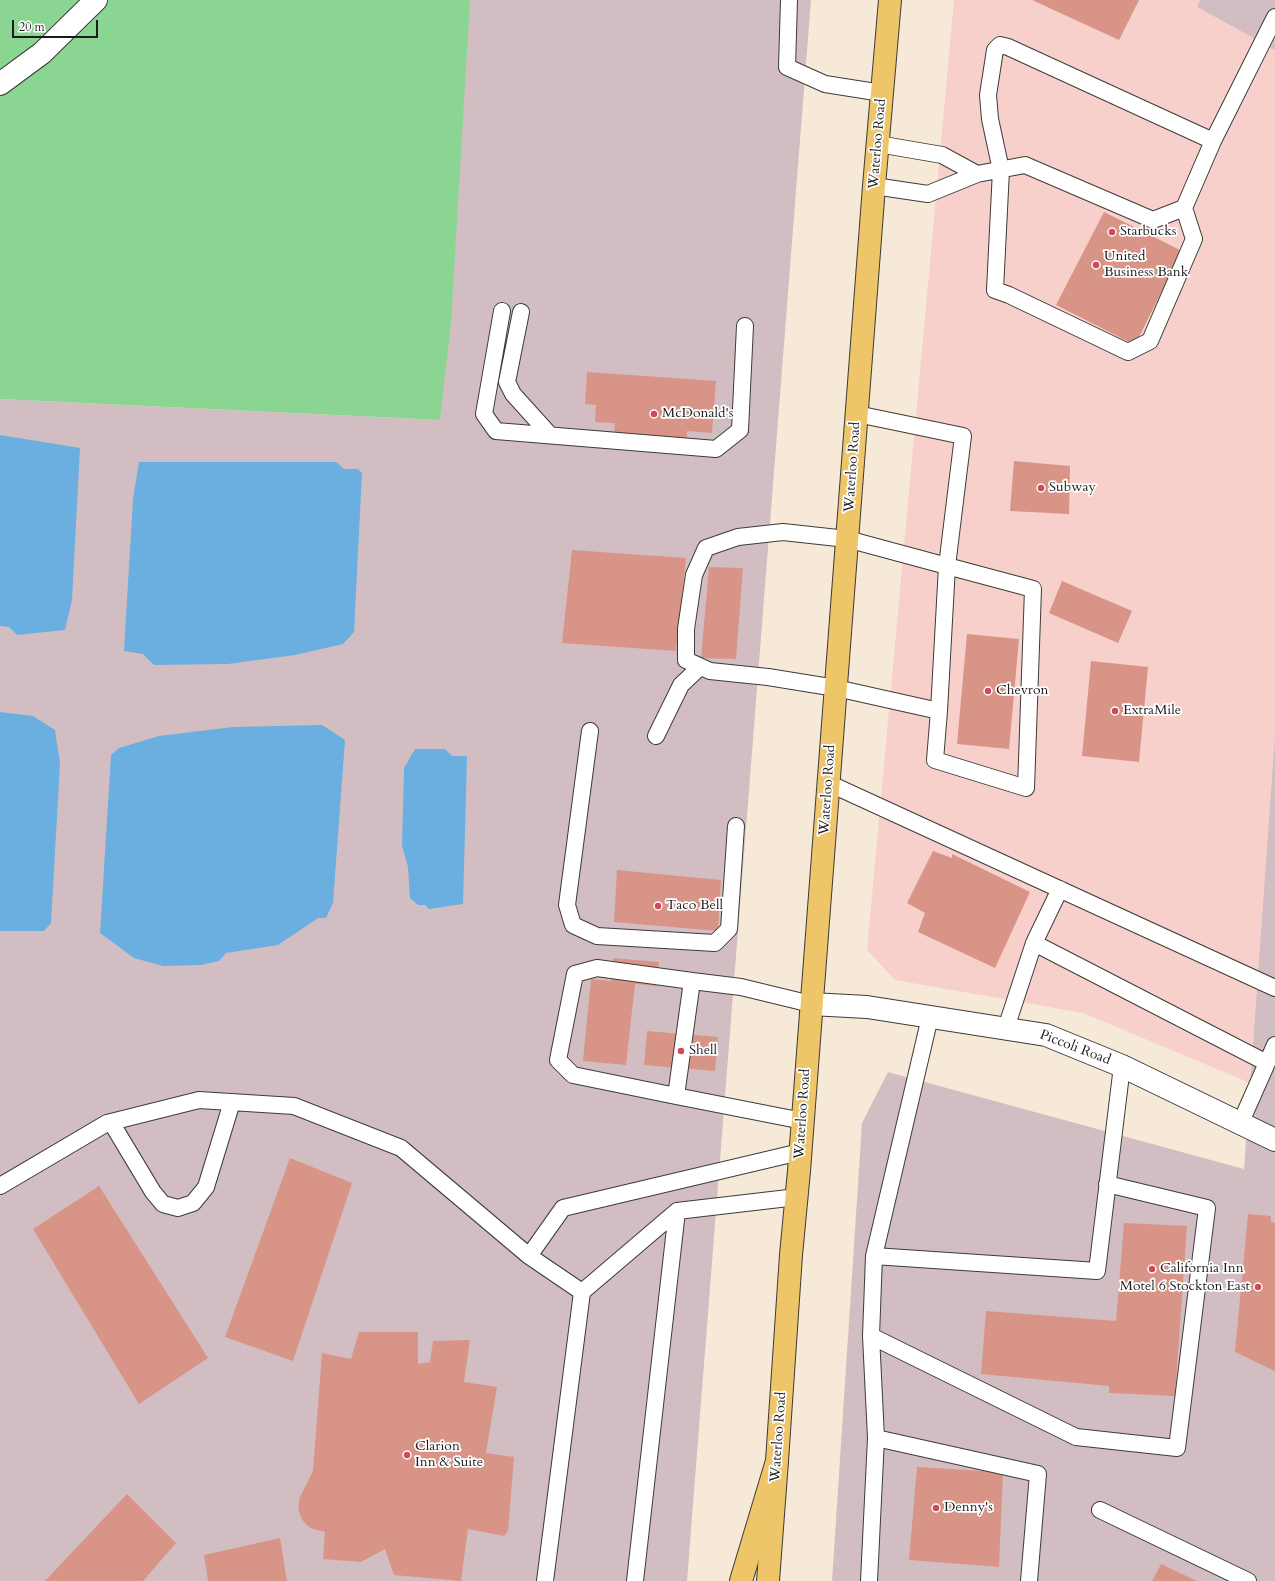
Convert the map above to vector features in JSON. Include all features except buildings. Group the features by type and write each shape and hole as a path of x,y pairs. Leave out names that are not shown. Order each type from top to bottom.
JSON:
{"main road":[{"name":"Waterloo Road","path":"768,1581 778,1461 791,1255 803,1121 874,186 890,0"},
{"path":"741,1581 778,1461"}],"street":[{"path":"0,84 42,53 96,0"},
{"name":"Piccoli Road","path":"811,1004 867,1007 1046,1035 1122,1066 1275,1140"}],"lane":[{"path":"789,0 787,67 825,84 882,93"},
{"path":"1213,141 1000,44 996,50 988,95 990,119 1001,170 995,290 1009,295 1128,352 1150,341 1194,240 1184,208 1213,141 1275,17"},
{"path":"878,144 942,155 977,174"},
{"path":"874,186 928,194 977,174 1025,165 1153,220 1184,208"},
{"path":"502,311 484,414 496,430 716,450 740,430 746,326"},
{"path":"521,312 507,382 513,394 550,435"},
{"path":"857,414 963,436 947,566 939,711 936,760 1026,788 1033,589 947,566 847,539 783,532 738,537 706,548 694,575 686,629 686,660 710,671 836,688 939,711"},
{"path":"656,736 681,685 700,667"},
{"path":"590,731 567,905 574,925 597,936 715,943 729,929 736,826"},
{"path":"828,783 1275,988"},
{"path":"1006,1028 1034,943 1060,889"},
{"path":"1034,943 1267,1063"},
{"path":"803,1121 573,1075 558,1060 575,974 596,968 692,980 741,988 811,1004"},
{"path":"676,1096 692,980"},
{"path":"869,1581 876,1438 871,1336 874,1256 930,1017"},
{"path":"1240,1124 1275,1045"},
{"path":"874,1256 1097,1271 1122,1066"},
{"path":"0,1186 107,1123 199,1100 294,1106 401,1148 529,1256 582,1292"},
{"path":"111,1122 153,1192 163,1204 178,1208 193,1203 206,1188 232,1102"},
{"path":"529,1256 563,1208 800,1152"},
{"path":"871,1336 1076,1437 1177,1448 1207,1208 1107,1184"},
{"path":"545,1581 582,1292 677,1211 797,1197"},
{"path":"635,1581 677,1211"},
{"path":"876,1438 1038,1474 1029,1581"},
{"path":"1100,1510 1248,1581"}],"shaded area":[{"path":"467,0 811,0 687,1581 0,1581 0,399 440,420"},
{"path":"954,0 1200,0 1197,7 1275,50 1275,734 1250,1083 1083,1013 895,980 867,950"},
{"path":"1200,0 1275,0 1275,50 1197,7"},
{"path":"1275,734 1275,1581 832,1581 862,1123 888,1072 1244,1169"}],"green space":[{"path":"0,0 470,0 451,322 440,420 0,399"}],"water":[{"path":"0,435 80,448 72,600 65,630 17,635 9,627 0,626"},
{"path":"139,462 336,462 344,469 358,469 362,473 354,632 343,644 295,655 228,664 154,665 143,654 124,651 133,499"},
{"path":"0,712 33,716 55,730 60,763 51,923 44,931 0,931"},
{"path":"322,725 345,740 333,903 326,918 318,918 278,945 226,953 219,961 201,965 163,966 134,958 100,933 111,755 119,748 159,736 233,727"},
{"path":"415,749 445,749 452,756 467,756 463,904 429,909 425,905 418,905 410,898 408,867 402,846 404,768"}],"place":[{"name":"Starbucks","path":"1112,232"},
{"name":"United Business Bank","path":"1096,265"},
{"name":"McDonald's","path":"654,414"},
{"name":"Subway","path":"1041,488"},
{"name":"Chevron","path":"988,691"},
{"name":"ExtraMile","path":"1115,711"},
{"name":"Taco Bell","path":"658,906"},
{"name":"Shell","path":"681,1051"},
{"name":"California Inn","path":"1152,1269"},
{"name":"Motel 6 Stockton East","path":"1258,1287"},
{"name":"Clarion Inn & Suite","path":"407,1455"},
{"name":"Denny's","path":"936,1508"}]}
